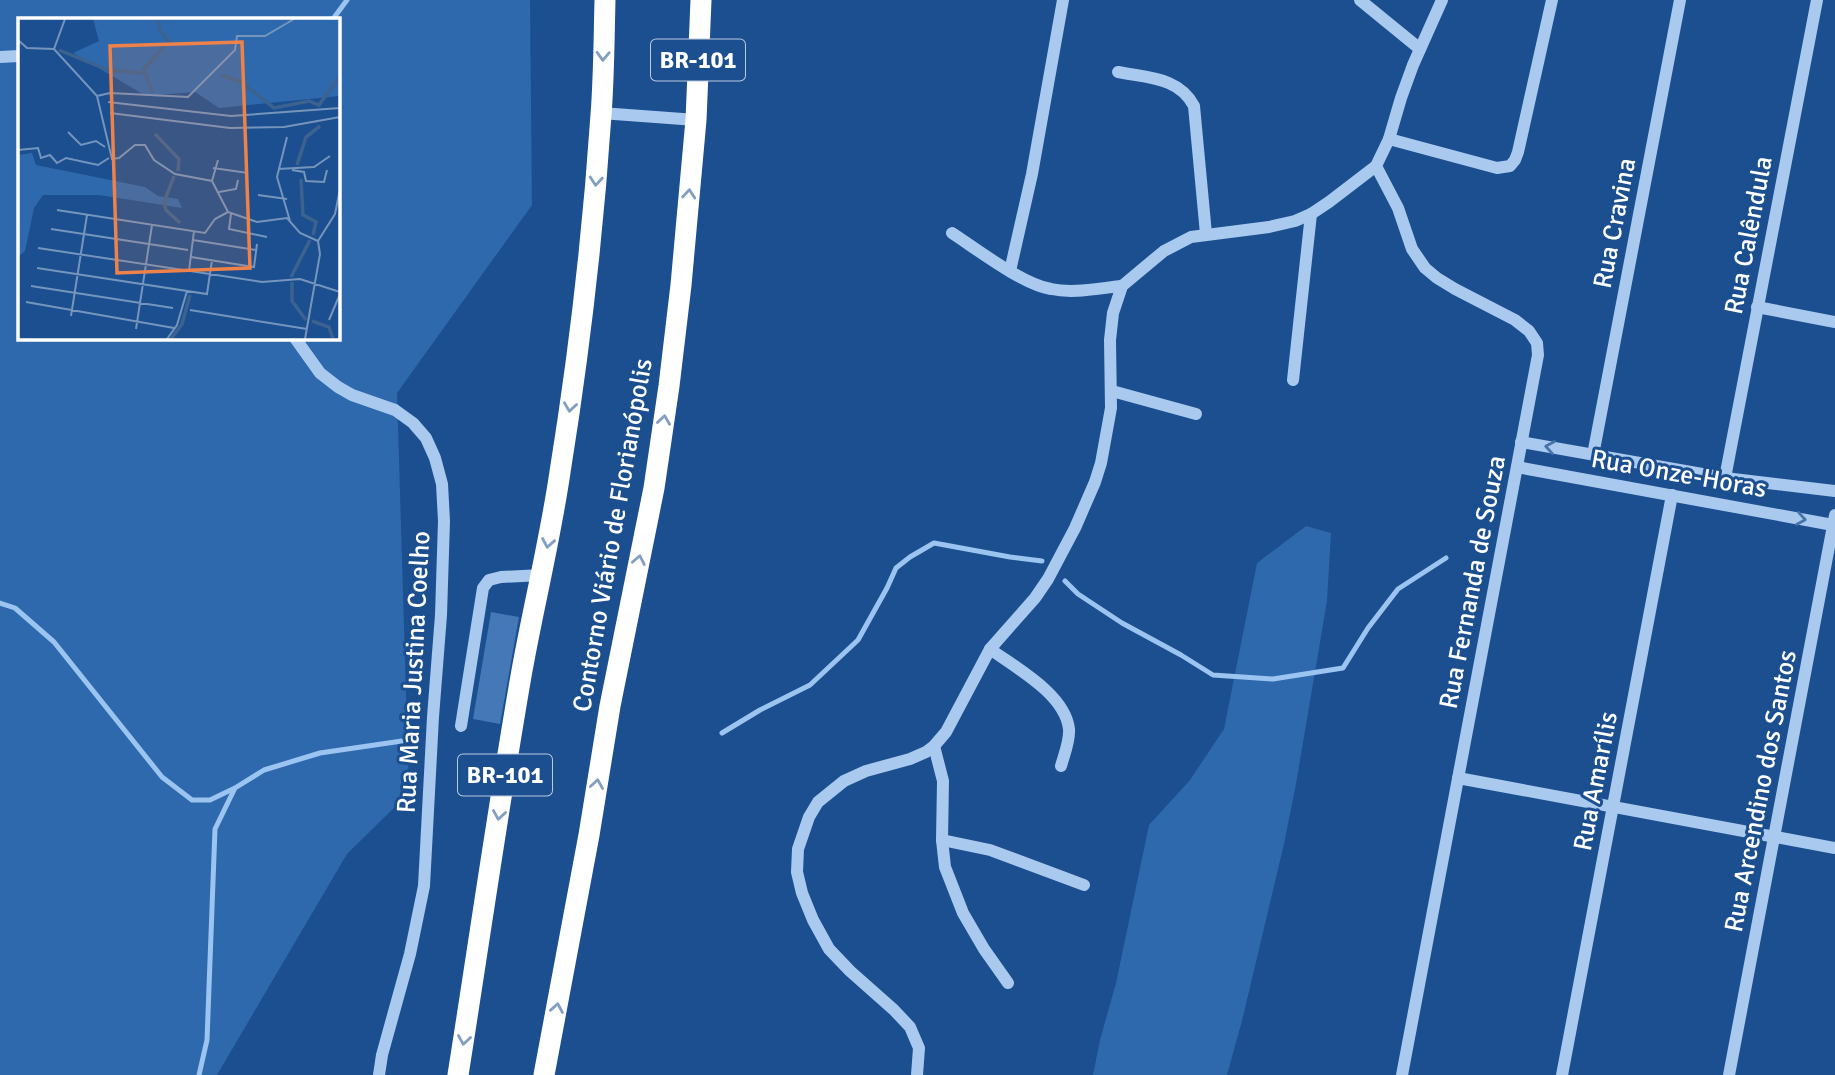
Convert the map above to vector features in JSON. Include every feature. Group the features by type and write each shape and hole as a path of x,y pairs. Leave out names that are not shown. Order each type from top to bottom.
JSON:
{"highway":[{"name":"BR-101","path":"458,1075 522,674 560,475 575,376 601,113 605,0"},
{"name":"Contorno Viário de Florianópolis","path":"544,1075 610,706 654,488 669,386 696,120 701,0"}],"street":[{"path":"1010,271 1032,174 1063,0"},
{"path":"1360,0 1420,49"},
{"path":"917,1075 919,1048 910,1027 829,948 813,920 797,872 798,849 803,831 818,802 838,786 866,771 909,759 934,746 946,732 990,649 1035,598 1048,579 1074,528 1101,463 1112,391 1110,340 1113,313 1122,286 1164,251 1191,237 1269,227 1311,214 1376,166 1389,139 1420,49 1442,0"},
{"path":"1389,139 1497,168 1510,166 1515,160 1552,0"},
{"name":"Rua Cravina","path":"1593,455 1680,0"},
{"name":"Rua Calêndula","path":"1725,478 1817,0"},
{"path":"0,57 18,56"},
{"path":"1118,72 1164,81 1188,94 1194,106 1206,234"},
{"path":"601,113 696,120"},
{"name":"Rua Fernanda de Souza","path":"1376,166 1398,208 1412,249 1425,268 1455,289 1515,320 1529,331 1536,343 1538,355 1402,1075"},
{"path":"1293,380 1311,214"},
{"path":"952,233 1010,271 1052,290 1074,291 1122,286"},
{"path":"1758,307 1835,322"},
{"name":"Rua Maria Justina Coelho","path":"296,340 320,373 338,387 352,396 395,410 413,423 426,438 442,484 444,521 441,615 424,886 410,954 379,1075"},
{"path":"1112,391 1196,414"},
{"name":"Rua Onze-Horas","path":"1521,442 1725,478 1835,491"},
{"name":"Rua Onze-Horas","path":"1517,467 1834,520"},
{"name":"Rua Amarílis","path":"1562,1075 1672,495"},
{"name":"Rua Arcendino dos Santos","path":"1729,1075 1834,520"},
{"path":"461,726 483,588 489,580 500,577 542,575"},
{"path":"990,649 1034,680 1059,704 1066,715 1069,731 1061,766"},
{"path":"934,746 943,780 942,840 945,867 963,913 1008,983"},
{"path":"1458,779 1835,848"},
{"path":"942,840 990,850 1084,885"}],"shaded area":[{"path":"0,0 530,0 532,205 397,393 409,793 347,854 217,1075 0,1075"},
{"path":"1306,526 1331,533 1327,601 1284,844 1227,1075 1093,1075 1116,983 1149,825 1190,780 1224,729 1257,563"}],"building":[{"path":"491,612 519,617 500,724 473,719"}],"waterway":[{"path":"334,18 347,0"},
{"path":"722,733 810,685 858,640 896,568 934,543 1042,561"},
{"path":"1065,581 1078,594 1122,623 1213,675 1273,679 1343,668 1368,628 1398,589 1446,558"},
{"path":"0,603 15,608 54,642 162,777 192,800 210,800 264,770 320,753 402,741"},
{"path":"199,1075 207,1040 215,829 234,790"}]}
